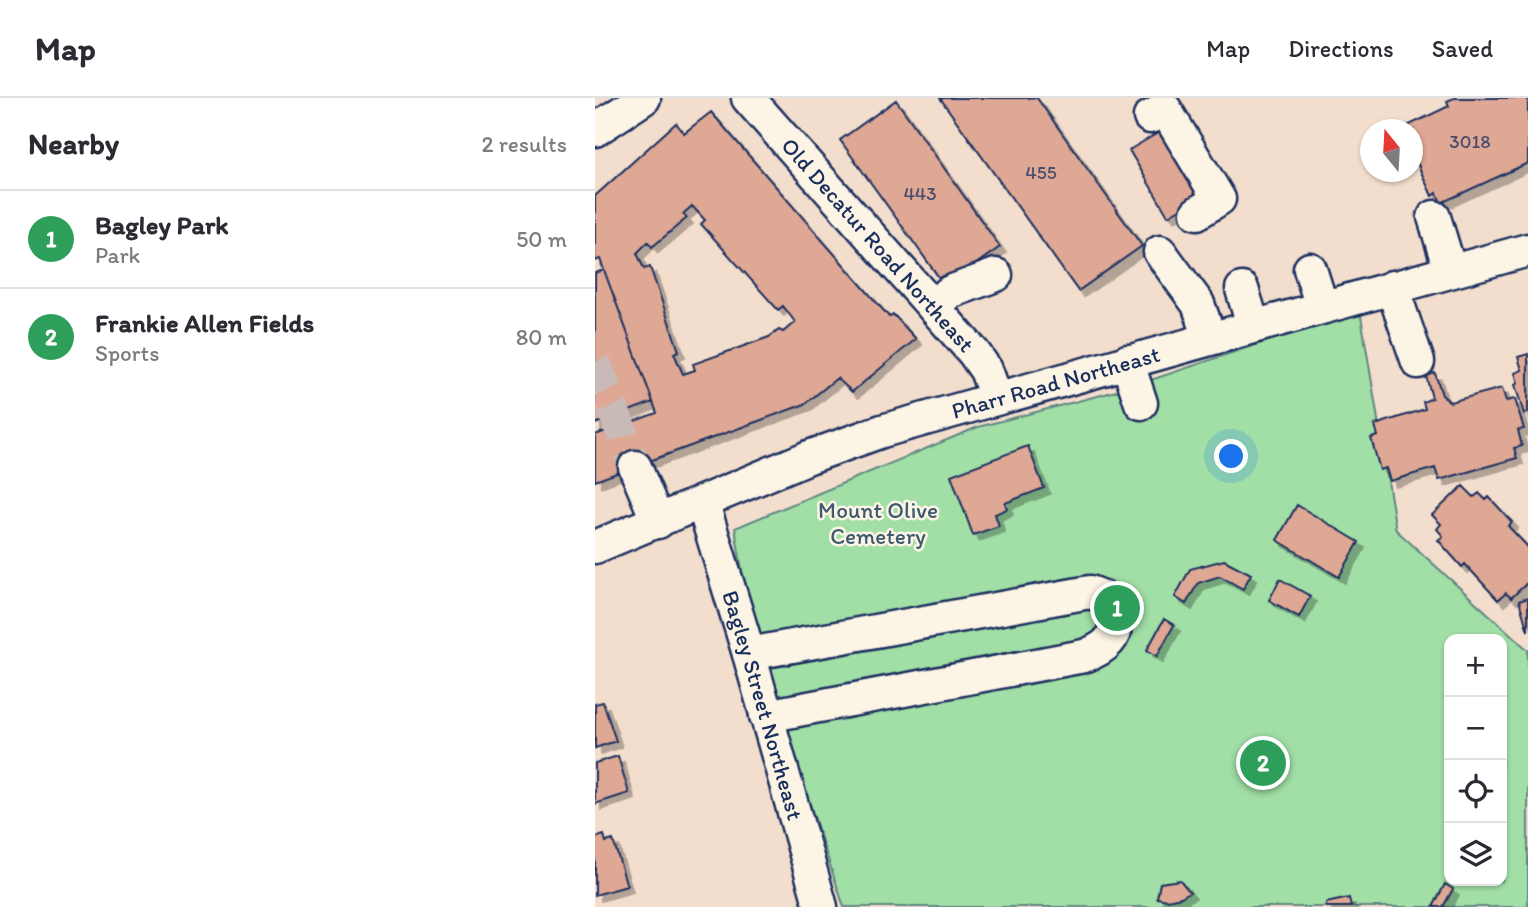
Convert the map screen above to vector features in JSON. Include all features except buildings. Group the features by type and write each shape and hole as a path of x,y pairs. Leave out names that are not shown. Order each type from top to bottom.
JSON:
{"street":[{"path":"595,130 644,98"},
{"name":"Old Decatur Road Northeast","path":"758,102 974,353 986,370 996,397"},
{"path":"1150,117 1165,109 1219,199 1197,213"},
{"path":"1434,217 1450,270"},
{"name":"Pharr Road Northeast","path":"595,547 845,444 996,397 1528,250"},
{"path":"1160,252 1198,304 1210,338"},
{"path":"1310,269 1322,307"},
{"path":"933,306 950,292 996,275"},
{"path":"1392,287 1418,362"},
{"path":"1242,289 1253,325"},
{"path":"1127,362 1142,403"},
{"path":"635,467 658,522"},
{"name":"Bagley Street Northeast","path":"703,503 821,907"},
{"path":"749,654 1090,592 1106,599 1114,611 1116,629 1110,642 1084,656 766,716"}],"green space":[{"name":"Mount Olive Cemetery","path":"1360,310 1396,530 1528,650 1528,907 844,907 798,769 743,577 735,528 978,427 1124,389"}],"tunnel":[{"path":"595,362 635,467"}],"place":[{"name":"Bagley Park","path":"1117,608"},
{"name":"Frankie Allen Fields","path":"1263,763"}]}
